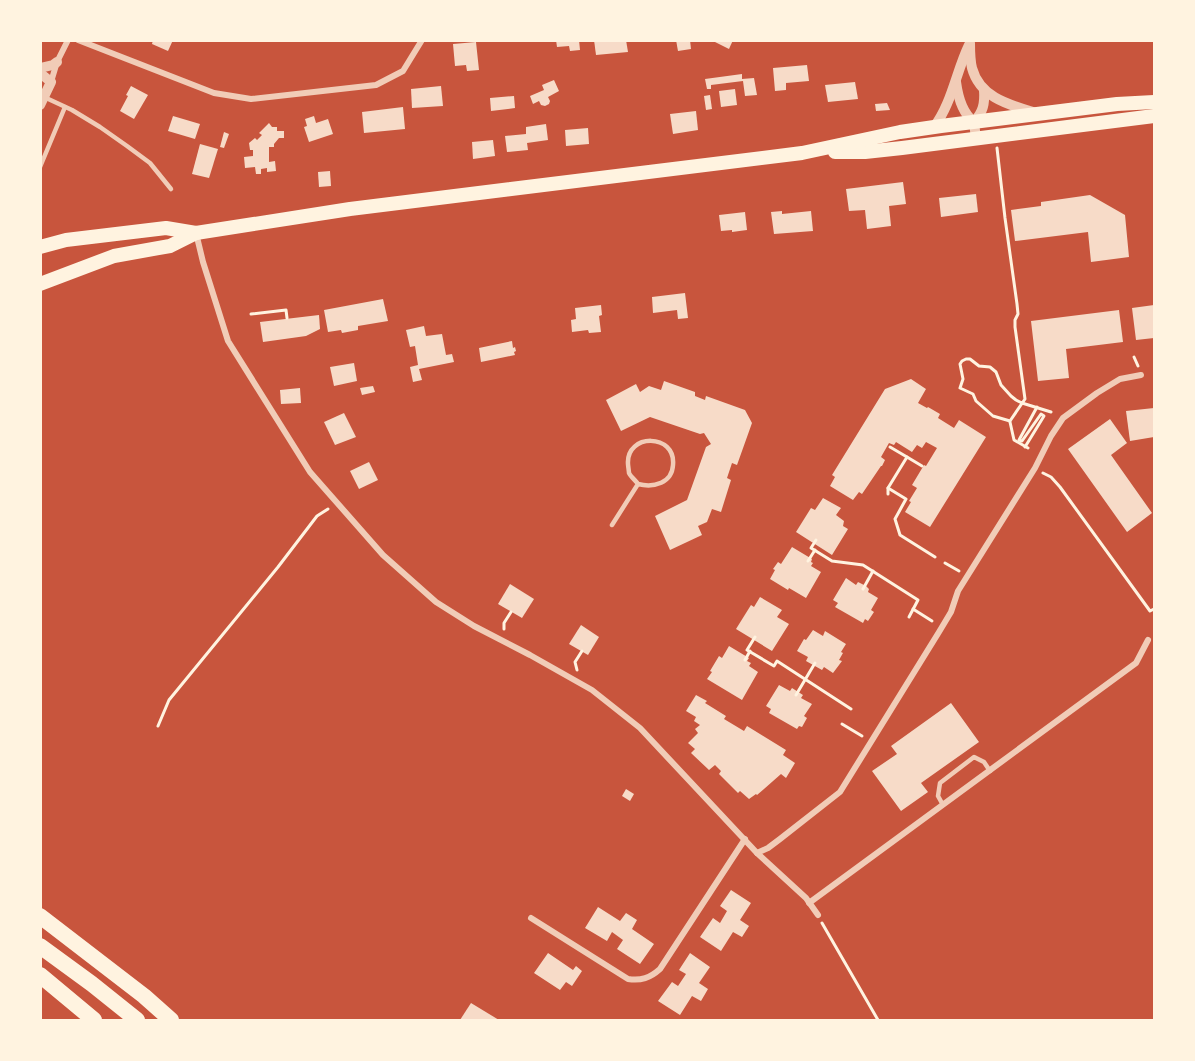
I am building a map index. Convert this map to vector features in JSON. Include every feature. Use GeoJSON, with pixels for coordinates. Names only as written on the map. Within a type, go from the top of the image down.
{"type":"FeatureCollection","features":[{"type":"Feature","properties":{"kind":"highway"},"geometry":{"type":"LineString","coordinates":[[40,916],[144,996],[171,1020]]}},
{"type":"Feature","properties":{"kind":"highway"},"geometry":{"type":"LineString","coordinates":[[40,946],[137,1020]]}},
{"type":"Feature","properties":{"kind":"highway"},"geometry":{"type":"LineString","coordinates":[[40,975],[94,1020]]}},
{"type":"Feature","properties":{"kind":"main road"},"geometry":{"type":"LineString","coordinates":[[40,284],[114,256],[170,246],[196,233],[350,209],[802,153],[934,127],[1117,104],[1155,102]]}},
{"type":"Feature","properties":{"kind":"main road"},"geometry":{"type":"LineString","coordinates":[[802,153],[865,152],[976,139],[998,140],[1155,116]]}},
{"type":"Feature","properties":{"kind":"main road"},"geometry":{"type":"LineString","coordinates":[[40,247],[66,240],[166,228],[196,233]]}},
{"type":"Feature","properties":{"kind":"street"},"geometry":{"type":"LineString","coordinates":[[42,99],[68,40]]}},
{"type":"Feature","properties":{"kind":"street"},"geometry":{"type":"LineString","coordinates":[[78,40],[214,93],[251,99],[376,86],[403,71],[422,40]]}},
{"type":"Feature","properties":{"kind":"street"},"geometry":{"type":"LineString","coordinates":[[934,127],[945,110],[970,42]]}},
{"type":"Feature","properties":{"kind":"street"},"geometry":{"type":"LineString","coordinates":[[970,42],[975,77],[984,90],[1002,100],[1040,114]]}},
{"type":"Feature","properties":{"kind":"street"},"geometry":{"type":"LineString","coordinates":[[40,68],[57,62]]}},
{"type":"Feature","properties":{"kind":"street"},"geometry":{"type":"LineString","coordinates":[[40,72],[51,82]]}},
{"type":"Feature","properties":{"kind":"street"},"geometry":{"type":"LineString","coordinates":[[955,79],[963,108],[974,122],[976,139]]}},
{"type":"Feature","properties":{"kind":"street"},"geometry":{"type":"LineString","coordinates":[[974,122],[981,114],[984,90]]}},
{"type":"Feature","properties":{"kind":"street"},"geometry":{"type":"LineString","coordinates":[[196,233],[228,341],[310,472],[383,555],[436,602],[474,626],[530,654],[592,690],[612,705],[646,734],[757,853],[806,897],[818,915]]}},
{"type":"Feature","properties":{"kind":"street"},"geometry":{"type":"LineString","coordinates":[[757,853],[768,848],[840,792],[951,612],[958,591],[1064,418],[1120,379],[1141,375]]}},
{"type":"Feature","properties":{"kind":"street"},"geometry":{"type":"LineString","coordinates":[[809,903],[1136,663],[1148,640]]}},
{"type":"Feature","properties":{"kind":"street"},"geometry":{"type":"LineString","coordinates":[[531,918],[628,978],[643,979],[660,969],[745,839]]}},
{"type":"Feature","properties":{"kind":"lane"},"geometry":{"type":"LineString","coordinates":[[42,99],[65,107],[100,127],[150,163],[171,189]]}},
{"type":"Feature","properties":{"kind":"lane"},"geometry":{"type":"LineString","coordinates":[[40,167],[65,107]]}},
{"type":"Feature","properties":{"kind":"lane"},"geometry":{"type":"LineString","coordinates":[[657,440],[670,449],[674,460],[672,472],[663,483],[647,486],[638,484],[629,473],[628,458],[635,447],[645,441],[657,440]]}},
{"type":"Feature","properties":{"kind":"lane"},"geometry":{"type":"LineString","coordinates":[[612,525],[638,484]]}},
{"type":"Feature","properties":{"kind":"lane"},"geometry":{"type":"LineString","coordinates":[[943,805],[938,796],[940,783],[957,770],[975,758],[984,762],[990,771]]}},
{"type":"Feature","properties":{"kind":"path"},"geometry":{"type":"LineString","coordinates":[[998,140],[1005,218],[1017,303],[1018,314],[1015,327],[1025,399],[1010,421],[1014,440],[1026,448],[1044,416],[1041,414],[1023,441],[1019,440],[1037,407]]}},
{"type":"Feature","properties":{"kind":"path"},"geometry":{"type":"LineString","coordinates":[[251,314],[286,310],[287,318]]}},
{"type":"Feature","properties":{"kind":"path"},"geometry":{"type":"LineString","coordinates":[[1010,421],[993,416],[976,400],[973,394],[960,388],[963,379],[960,367],[962,361],[970,359],[979,366],[990,368],[996,372],[1001,384],[1011,396],[1022,403],[1051,411]]}},
{"type":"Feature","properties":{"kind":"path"},"geometry":{"type":"LineString","coordinates":[[890,447],[922,466]]}},
{"type":"Feature","properties":{"kind":"path"},"geometry":{"type":"LineString","coordinates":[[888,494],[888,488],[907,457]]}},
{"type":"Feature","properties":{"kind":"path"},"geometry":{"type":"LineString","coordinates":[[1042,472],[1051,477],[1060,487],[1150,611],[1155,609]]}},
{"type":"Feature","properties":{"kind":"path"},"geometry":{"type":"LineString","coordinates":[[888,488],[906,499],[895,519],[900,535],[935,557]]}},
{"type":"Feature","properties":{"kind":"path"},"geometry":{"type":"LineString","coordinates":[[158,726],[169,700],[317,516],[336,502]]}},
{"type":"Feature","properties":{"kind":"path"},"geometry":{"type":"LineString","coordinates":[[816,540],[811,548],[832,561],[863,565],[918,600],[909,616]]}},
{"type":"Feature","properties":{"kind":"path"},"geometry":{"type":"LineString","coordinates":[[808,561],[814,550]]}},
{"type":"Feature","properties":{"kind":"path"},"geometry":{"type":"LineString","coordinates":[[945,563],[954,569]]}},
{"type":"Feature","properties":{"kind":"path"},"geometry":{"type":"LineString","coordinates":[[862,589],[873,571]]}},
{"type":"Feature","properties":{"kind":"path"},"geometry":{"type":"LineString","coordinates":[[913,609],[932,621]]}},
{"type":"Feature","properties":{"kind":"path"},"geometry":{"type":"LineString","coordinates":[[504,632],[504,623],[511,612]]}},
{"type":"Feature","properties":{"kind":"path"},"geometry":{"type":"LineString","coordinates":[[755,637],[747,650],[774,666],[777,661],[851,709]]}},
{"type":"Feature","properties":{"kind":"path"},"geometry":{"type":"LineString","coordinates":[[577,670],[575,662],[582,651]]}},
{"type":"Feature","properties":{"kind":"path"},"geometry":{"type":"LineString","coordinates":[[745,660],[750,651]]}},
{"type":"Feature","properties":{"kind":"path"},"geometry":{"type":"LineString","coordinates":[[796,695],[815,663]]}},
{"type":"Feature","properties":{"kind":"path"},"geometry":{"type":"LineString","coordinates":[[842,724],[862,735]]}},
{"type":"Feature","properties":{"kind":"path"},"geometry":{"type":"LineString","coordinates":[[818,915],[878,1020]]}},
{"type":"Feature","properties":{"kind":"building"},"geometry":{"type":"Polygon","coordinates":[[[153,40],[173,40],[168,51],[152,44],[153,40]]]}},
{"type":"Feature","properties":{"kind":"building"},"geometry":{"type":"Polygon","coordinates":[[[556,40],[579,40],[580,50],[570,51],[569,46],[557,47],[556,40]]]}},
{"type":"Feature","properties":{"kind":"building"},"geometry":{"type":"Polygon","coordinates":[[[594,40],[626,40],[628,52],[596,55],[594,40]]]}},
{"type":"Feature","properties":{"kind":"building"},"geometry":{"type":"Polygon","coordinates":[[[676,40],[690,40],[691,49],[678,51],[676,40]]]}},
{"type":"Feature","properties":{"kind":"building"},"geometry":{"type":"Polygon","coordinates":[[[711,40],[733,40],[729,49],[711,40]]]}},
{"type":"Feature","properties":{"kind":"building"},"geometry":{"type":"Polygon","coordinates":[[[476,42],[479,70],[467,71],[466,65],[455,66],[453,44],[476,42]]]}},
{"type":"Feature","properties":{"kind":"building"},"geometry":{"type":"Polygon","coordinates":[[[807,65],[809,81],[786,83],[786,90],[775,91],[773,68],[807,65]]]}},
{"type":"Feature","properties":{"kind":"building"},"geometry":{"type":"Polygon","coordinates":[[[742,74],[742,79],[754,78],[757,95],[745,96],[743,81],[711,85],[711,89],[707,89],[705,79],[742,74]]]}},
{"type":"Feature","properties":{"kind":"building"},"geometry":{"type":"Polygon","coordinates":[[[554,80],[559,91],[548,97],[549,104],[541,105],[539,101],[533,104],[530,96],[544,90],[542,85],[554,80]]]}},
{"type":"Feature","properties":{"kind":"building"},"geometry":{"type":"Polygon","coordinates":[[[855,82],[858,99],[828,102],[825,85],[855,82]]]}},
{"type":"Feature","properties":{"kind":"building"},"geometry":{"type":"Polygon","coordinates":[[[131,86],[148,95],[134,119],[120,111],[131,86]]]}},
{"type":"Feature","properties":{"kind":"building"},"geometry":{"type":"Polygon","coordinates":[[[441,86],[443,106],[412,108],[411,89],[441,86]]]}},
{"type":"Feature","properties":{"kind":"building"},"geometry":{"type":"Polygon","coordinates":[[[735,89],[737,105],[721,107],[719,91],[735,89]]]}},
{"type":"Feature","properties":{"kind":"building"},"geometry":{"type":"Polygon","coordinates":[[[710,95],[712,109],[706,110],[704,96],[710,95]]]}},
{"type":"Feature","properties":{"kind":"building"},"geometry":{"type":"Polygon","coordinates":[[[514,96],[515,108],[491,111],[490,98],[514,96]]]}},
{"type":"Feature","properties":{"kind":"building"},"geometry":{"type":"Polygon","coordinates":[[[887,103],[890,110],[876,111],[875,104],[887,103]]]}},
{"type":"Feature","properties":{"kind":"building"},"geometry":{"type":"Polygon","coordinates":[[[403,107],[405,129],[364,133],[362,112],[403,107]]]}},
{"type":"Feature","properties":{"kind":"building"},"geometry":{"type":"Polygon","coordinates":[[[696,111],[698,130],[673,134],[670,114],[696,111]]]}},
{"type":"Feature","properties":{"kind":"building"},"geometry":{"type":"Polygon","coordinates":[[[173,116],[200,124],[195,139],[168,131],[173,116]]]}},
{"type":"Feature","properties":{"kind":"building"},"geometry":{"type":"Polygon","coordinates":[[[314,116],[316,123],[328,119],[333,134],[309,142],[304,127],[307,126],[305,119],[314,116]]]}},
{"type":"Feature","properties":{"kind":"building"},"geometry":{"type":"Polygon","coordinates":[[[269,123],[272,127],[277,127],[277,131],[284,131],[284,138],[279,138],[274,147],[269,147],[269,162],[275,161],[276,171],[267,172],[267,168],[261,169],[261,174],[256,174],[255,167],[245,168],[244,157],[253,156],[249,143],[262,135],[259,133],[269,123]]]}},
{"type":"Feature","properties":{"kind":"building"},"geometry":{"type":"Polygon","coordinates":[[[546,124],[548,140],[527,143],[528,150],[507,152],[505,136],[526,134],[526,127],[546,124]]]}},
{"type":"Feature","properties":{"kind":"building"},"geometry":{"type":"Polygon","coordinates":[[[588,128],[589,144],[566,146],[565,130],[588,128]]]}},
{"type":"Feature","properties":{"kind":"building"},"geometry":{"type":"Polygon","coordinates":[[[224,132],[229,134],[224,148],[220,147],[224,132]]]}},
{"type":"Feature","properties":{"kind":"building"},"geometry":{"type":"Polygon","coordinates":[[[493,140],[495,156],[473,159],[472,142],[493,140]]]}},
{"type":"Feature","properties":{"kind":"building"},"geometry":{"type":"Polygon","coordinates":[[[200,144],[218,149],[209,178],[192,174],[200,144]]]}},
{"type":"Feature","properties":{"kind":"building"},"geometry":{"type":"Polygon","coordinates":[[[330,171],[331,186],[319,187],[318,172],[330,171]]]}},
{"type":"Feature","properties":{"kind":"building"},"geometry":{"type":"Polygon","coordinates":[[[903,182],[906,204],[889,206],[891,226],[867,229],[865,210],[849,211],[846,189],[903,182]]]}},
{"type":"Feature","properties":{"kind":"building"},"geometry":{"type":"Polygon","coordinates":[[[976,194],[978,212],[941,217],[939,198],[976,194]]]}},
{"type":"Feature","properties":{"kind":"building"},"geometry":{"type":"Polygon","coordinates":[[[1090,195],[1125,215],[1129,257],[1091,262],[1088,232],[1015,241],[1011,210],[1041,206],[1041,202],[1090,195]]]}},
{"type":"Feature","properties":{"kind":"building"},"geometry":{"type":"Polygon","coordinates":[[[782,211],[782,214],[811,211],[813,231],[774,234],[771,212],[782,211]]]}},
{"type":"Feature","properties":{"kind":"building"},"geometry":{"type":"Polygon","coordinates":[[[745,212],[747,230],[721,231],[719,215],[745,212]]]}},
{"type":"Feature","properties":{"kind":"building"},"geometry":{"type":"Polygon","coordinates":[[[685,293],[688,318],[678,319],[677,310],[653,313],[652,297],[685,293]]]}},
{"type":"Feature","properties":{"kind":"building"},"geometry":{"type":"Polygon","coordinates":[[[383,299],[388,321],[358,326],[358,330],[342,333],[341,330],[328,332],[324,310],[383,299]]]}},
{"type":"Feature","properties":{"kind":"building"},"geometry":{"type":"Polygon","coordinates":[[[601,305],[602,315],[599,316],[601,332],[589,333],[588,330],[572,332],[571,320],[576,319],[575,308],[601,305]]]}},
{"type":"Feature","properties":{"kind":"building"},"geometry":{"type":"Polygon","coordinates":[[[1154,305],[1154,338],[1136,340],[1132,308],[1154,305]]]}},
{"type":"Feature","properties":{"kind":"building"},"geometry":{"type":"Polygon","coordinates":[[[1119,310],[1123,342],[1066,349],[1069,378],[1038,381],[1031,321],[1119,310]]]}},
{"type":"Feature","properties":{"kind":"building"},"geometry":{"type":"Polygon","coordinates":[[[319,315],[320,329],[306,336],[263,342],[260,322],[319,315]]]}},
{"type":"Feature","properties":{"kind":"building"},"geometry":{"type":"Polygon","coordinates":[[[424,326],[426,336],[442,334],[446,355],[452,354],[454,362],[419,369],[422,380],[413,382],[410,367],[418,365],[415,346],[410,347],[406,330],[424,326]]]}},
{"type":"Feature","properties":{"kind":"building"},"geometry":{"type":"Polygon","coordinates":[[[512,341],[516,351],[515,355],[481,362],[479,348],[512,341]]]}},
{"type":"Feature","properties":{"kind":"building"},"geometry":{"type":"Polygon","coordinates":[[[354,363],[357,381],[334,386],[330,367],[354,363]]]}},
{"type":"Feature","properties":{"kind":"building"},"geometry":{"type":"Polygon","coordinates":[[[911,379],[926,389],[918,403],[940,414],[938,418],[954,428],[959,420],[986,437],[930,527],[905,512],[917,488],[912,485],[937,448],[926,442],[922,448],[917,445],[912,452],[896,442],[894,445],[889,443],[881,457],[885,460],[882,466],[862,494],[859,492],[853,500],[830,486],[835,477],[832,475],[885,389],[911,379]]]}},
{"type":"Feature","properties":{"kind":"building"},"geometry":{"type":"Polygon","coordinates":[[[664,381],[695,392],[695,396],[705,400],[706,396],[745,410],[752,423],[737,465],[732,463],[727,478],[731,480],[721,512],[712,509],[707,522],[698,526],[702,535],[670,550],[655,516],[687,500],[706,447],[711,444],[704,433],[700,434],[650,417],[621,431],[606,400],[636,384],[640,392],[649,386],[661,390],[664,381]]]}},
{"type":"Feature","properties":{"kind":"building"},"geometry":{"type":"Polygon","coordinates":[[[373,386],[375,392],[362,395],[360,388],[373,386]]]}},
{"type":"Feature","properties":{"kind":"building"},"geometry":{"type":"Polygon","coordinates":[[[300,388],[301,403],[281,404],[280,390],[300,388]]]}},
{"type":"Feature","properties":{"kind":"building"},"geometry":{"type":"Polygon","coordinates":[[[1154,408],[1154,437],[1130,441],[1126,411],[1154,408]]]}},
{"type":"Feature","properties":{"kind":"building"},"geometry":{"type":"Polygon","coordinates":[[[344,413],[356,437],[335,445],[324,422],[344,413]]]}},
{"type":"Feature","properties":{"kind":"building"},"geometry":{"type":"Polygon","coordinates":[[[1110,419],[1127,443],[1111,455],[1152,513],[1127,532],[1068,449],[1110,419]]]}},
{"type":"Feature","properties":{"kind":"building"},"geometry":{"type":"Polygon","coordinates":[[[369,462],[378,480],[359,489],[350,471],[369,462]]]}},
{"type":"Feature","properties":{"kind":"building"},"geometry":{"type":"Polygon","coordinates":[[[823,498],[841,508],[836,515],[844,521],[843,526],[848,529],[832,555],[796,532],[811,508],[815,510],[823,498]]]}},
{"type":"Feature","properties":{"kind":"building"},"geometry":{"type":"Polygon","coordinates":[[[792,547],[812,559],[811,566],[821,572],[806,598],[770,579],[775,570],[773,569],[778,562],[781,564],[792,547]]]}},
{"type":"Feature","properties":{"kind":"building"},"geometry":{"type":"Polygon","coordinates":[[[846,578],[856,585],[858,582],[866,586],[869,589],[868,592],[878,598],[871,610],[874,612],[868,621],[865,619],[863,623],[835,607],[838,603],[833,600],[846,578]]]}},
{"type":"Feature","properties":{"kind":"building"},"geometry":{"type":"Polygon","coordinates":[[[510,584],[534,599],[522,618],[498,604],[510,584]]]}},
{"type":"Feature","properties":{"kind":"building"},"geometry":{"type":"Polygon","coordinates":[[[760,597],[782,610],[777,617],[789,624],[772,651],[736,629],[751,605],[754,607],[760,597]]]}},
{"type":"Feature","properties":{"kind":"building"},"geometry":{"type":"Polygon","coordinates":[[[581,625],[599,637],[588,655],[569,644],[581,625]]]}},
{"type":"Feature","properties":{"kind":"building"},"geometry":{"type":"Polygon","coordinates":[[[813,630],[823,636],[825,631],[846,644],[839,660],[842,661],[833,673],[824,667],[822,670],[806,661],[808,657],[797,651],[813,630]]]}},
{"type":"Feature","properties":{"kind":"building"},"geometry":{"type":"Polygon","coordinates":[[[729,646],[749,658],[747,661],[751,663],[749,666],[758,672],[742,700],[707,679],[719,656],[722,658],[729,646]]]}},
{"type":"Feature","properties":{"kind":"building"},"geometry":{"type":"Polygon","coordinates":[[[779,685],[790,691],[792,688],[803,695],[801,698],[812,704],[804,716],[807,718],[802,727],[799,726],[797,729],[769,713],[771,709],[766,706],[779,685]]]}},
{"type":"Feature","properties":{"kind":"building"},"geometry":{"type":"Polygon","coordinates":[[[696,695],[726,716],[724,719],[744,731],[747,726],[786,750],[783,755],[795,763],[786,778],[781,774],[749,799],[740,791],[738,793],[719,774],[721,771],[715,765],[709,770],[691,753],[695,749],[688,743],[698,733],[695,729],[700,725],[694,721],[696,717],[686,711],[696,695]]]}},
{"type":"Feature","properties":{"kind":"building"},"geometry":{"type":"Polygon","coordinates":[[[951,703],[979,742],[921,783],[928,792],[901,811],[872,771],[897,754],[891,746],[951,703]]]}},
{"type":"Feature","properties":{"kind":"building"},"geometry":{"type":"Polygon","coordinates":[[[626,789],[634,794],[630,801],[622,796],[626,789]]]}},
{"type":"Feature","properties":{"kind":"building"},"geometry":{"type":"Polygon","coordinates":[[[731,890],[751,903],[740,920],[749,926],[742,937],[733,932],[721,951],[700,937],[713,918],[720,923],[727,911],[720,906],[731,890]]]}},
{"type":"Feature","properties":{"kind":"building"},"geometry":{"type":"Polygon","coordinates":[[[598,907],[620,921],[626,913],[637,920],[632,929],[654,944],[640,964],[617,949],[623,940],[612,932],[607,941],[585,928],[598,907]]]}},
{"type":"Feature","properties":{"kind":"building"},"geometry":{"type":"Polygon","coordinates":[[[548,953],[573,970],[576,966],[582,971],[572,986],[566,982],[560,990],[534,973],[548,953]]]}},
{"type":"Feature","properties":{"kind":"building"},"geometry":{"type":"Polygon","coordinates":[[[690,953],[710,967],[699,983],[708,989],[701,1001],[692,996],[680,1015],[658,1001],[672,982],[678,986],[686,974],[679,970],[690,953]]]}},
{"type":"Feature","properties":{"kind":"building"},"geometry":{"type":"Polygon","coordinates":[[[471,1003],[499,1020],[460,1020],[471,1003]]]}}]}
